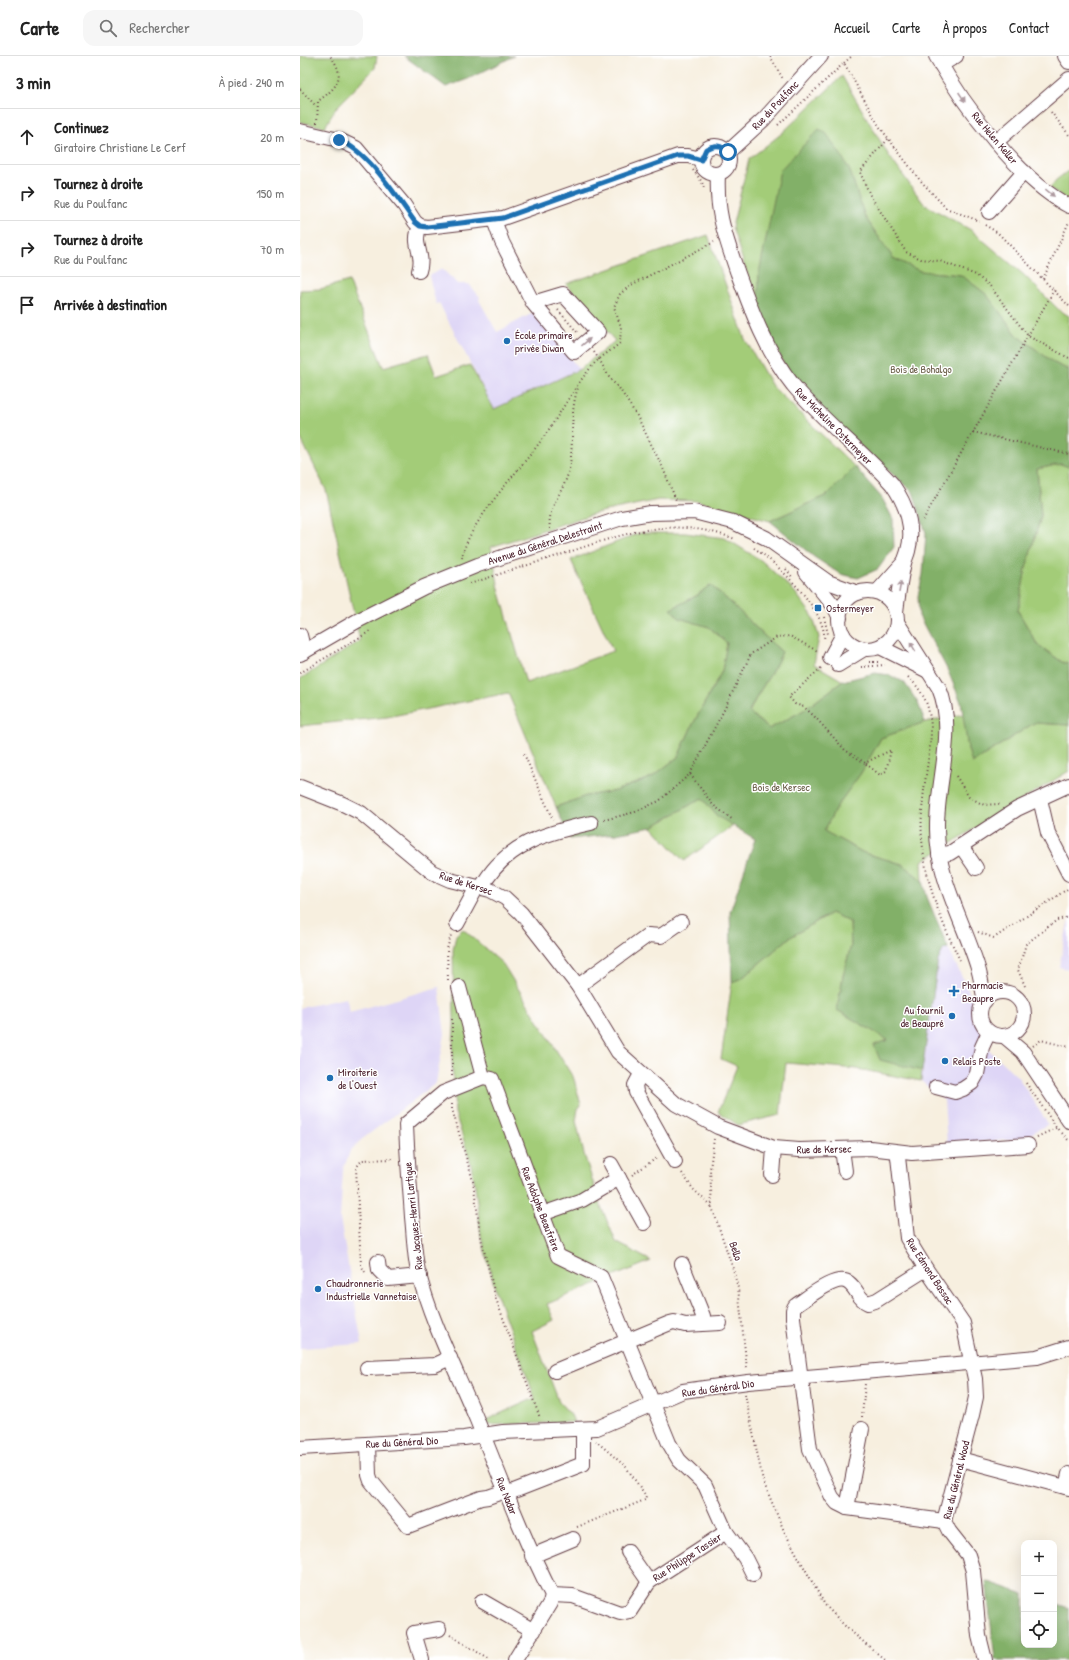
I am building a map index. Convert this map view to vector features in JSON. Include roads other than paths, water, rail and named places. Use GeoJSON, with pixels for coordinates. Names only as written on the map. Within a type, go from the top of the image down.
{"type":"FeatureCollection","features":[{"type":"Feature","properties":{"kind":"street","name":"Rue du Poulfanc"},"geometry":{"type":"LineString","coordinates":[[728,152],[764,119],[822,56]]}},
{"type":"Feature","properties":{"kind":"street"},"geometry":{"type":"LineString","coordinates":[[939,60],[956,56]]}},
{"type":"Feature","properties":{"kind":"street"},"geometry":{"type":"LineString","coordinates":[[1065,56],[1069,62]]}},
{"type":"Feature","properties":{"kind":"street","name":"Rue Helen Keller"},"geometry":{"type":"LineString","coordinates":[[939,60],[967,104],[996,142],[1024,172],[1069,206]]}},
{"type":"Feature","properties":{"kind":"street"},"geometry":{"type":"LineString","coordinates":[[996,142],[1069,79]]}},
{"type":"Feature","properties":{"kind":"street"},"geometry":{"type":"LineString","coordinates":[[300,131],[348,143],[361,153],[420,226]]}},
{"type":"Feature","properties":{"kind":"street"},"geometry":{"type":"LineString","coordinates":[[420,226],[440,226],[494,220],[678,156],[688,156],[701,160],[706,171],[718,174],[726,170],[729,166],[730,156],[722,147],[714,145],[706,149],[701,160]]}},
{"type":"Feature","properties":{"kind":"street"},"geometry":{"type":"LineString","coordinates":[[989,212],[1024,172]]}},
{"type":"Feature","properties":{"kind":"street","name":"Rue Micheline Ostermeyer"},"geometry":{"type":"LineString","coordinates":[[718,174],[717,197],[719,213],[752,314],[771,352],[793,385],[812,407],[882,473],[902,498],[910,524],[908,552],[904,562],[897,617]]}},
{"type":"Feature","properties":{"kind":"street"},"geometry":{"type":"LineString","coordinates":[[494,220],[502,242],[533,303],[574,352],[598,332],[564,294],[533,303]]}},
{"type":"Feature","properties":{"kind":"street"},"geometry":{"type":"LineString","coordinates":[[419,271],[422,262],[416,239],[420,226]]}},
{"type":"Feature","properties":{"kind":"street","name":"Avenue du Général Delestraint"},"geometry":{"type":"LineString","coordinates":[[303,657],[357,621],[424,587],[463,580],[622,518],[651,513],[694,512],[733,522],[766,538],[798,562]]}},
{"type":"Feature","properties":{"kind":"street"},"geometry":{"type":"LineString","coordinates":[[798,562],[812,568],[828,582],[858,593]]}},
{"type":"Feature","properties":{"kind":"street"},"geometry":{"type":"LineString","coordinates":[[798,562],[834,606],[840,618],[844,634],[864,656]]}},
{"type":"Feature","properties":{"kind":"street","name":"Rue Micheline Ostermeyer"},"geometry":{"type":"LineString","coordinates":[[877,592],[904,562]]}},
{"type":"Feature","properties":{"kind":"street"},"geometry":{"type":"LineString","coordinates":[[840,618],[845,603],[858,593],[868,591],[877,592],[885,597],[892,603],[897,617],[939,688],[946,712],[946,732],[937,812],[939,855],[956,927],[978,966],[1000,992],[1012,996],[1022,1006],[1024,1013],[1020,1026],[1011,1034],[1004,1036]]}},
{"type":"Feature","properties":{"kind":"street"},"geometry":{"type":"LineString","coordinates":[[844,634],[827,654],[864,656],[880,647],[892,637],[897,617]]}},
{"type":"Feature","properties":{"kind":"street"},"geometry":{"type":"LineString","coordinates":[[300,636],[303,657]]}},
{"type":"Feature","properties":{"kind":"street"},"geometry":{"type":"LineString","coordinates":[[880,647],[929,672]]}},
{"type":"Feature","properties":{"kind":"street"},"geometry":{"type":"LineString","coordinates":[[939,855],[950,853],[1016,809],[1069,785]]}},
{"type":"Feature","properties":{"kind":"street","name":"Rue de Kersec"},"geometry":{"type":"LineString","coordinates":[[300,787],[344,804],[361,814],[432,872],[450,880],[479,887],[498,894],[512,904],[578,986],[613,1046],[641,1074],[676,1104],[718,1127],[774,1148],[799,1150],[874,1148],[899,1152],[1028,1145]]}},
{"type":"Feature","properties":{"kind":"street"},"geometry":{"type":"LineString","coordinates":[[1040,799],[1048,833],[1069,874]]}},
{"type":"Feature","properties":{"kind":"street"},"geometry":{"type":"LineString","coordinates":[[457,924],[479,887],[499,862],[535,838],[558,830],[591,823]]}},
{"type":"Feature","properties":{"kind":"street"},"geometry":{"type":"LineString","coordinates":[[961,846],[976,868]]}},
{"type":"Feature","properties":{"kind":"street"},"geometry":{"type":"LineString","coordinates":[[578,986],[648,935],[661,936],[681,922]]}},
{"type":"Feature","properties":{"kind":"street"},"geometry":{"type":"LineString","coordinates":[[978,966],[985,1001]]}},
{"type":"Feature","properties":{"kind":"street","name":"Rue Adolphe Beaufrère"},"geometry":{"type":"LineString","coordinates":[[454,985],[488,1078],[558,1256],[601,1277],[652,1404],[679,1460],[705,1485],[726,1532],[745,1558],[753,1574]]}},
{"type":"Feature","properties":{"kind":"street"},"geometry":{"type":"LineString","coordinates":[[1000,992],[989,997],[985,1001],[980,1014],[982,1024],[989,1032],[1004,1036],[1028,1049]]}},
{"type":"Feature","properties":{"kind":"street"},"geometry":{"type":"LineString","coordinates":[[1020,1026],[1028,1049],[1069,1121]]}},
{"type":"Feature","properties":{"kind":"street"},"geometry":{"type":"LineString","coordinates":[[936,1087],[955,1092],[972,1083],[977,1074],[982,1047],[989,1032]]}},
{"type":"Feature","properties":{"kind":"street"},"geometry":{"type":"LineString","coordinates":[[641,1074],[635,1084],[636,1092],[672,1156]]}},
{"type":"Feature","properties":{"kind":"street","name":"Rue Jacques-Henri Lartigue"},"geometry":{"type":"LineString","coordinates":[[483,1435],[450,1358],[420,1276],[415,1254],[407,1158],[406,1124],[443,1093],[488,1078]]}},
{"type":"Feature","properties":{"kind":"street"},"geometry":{"type":"LineString","coordinates":[[772,1175],[774,1148]]}},
{"type":"Feature","properties":{"kind":"street"},"geometry":{"type":"LineString","coordinates":[[842,1149],[845,1171]]}},
{"type":"Feature","properties":{"kind":"street","name":"Rue Edmond Bassac"},"geometry":{"type":"LineString","coordinates":[[899,1152],[906,1232],[912,1248],[963,1323],[972,1363]]}},
{"type":"Feature","properties":{"kind":"street"},"geometry":{"type":"LineString","coordinates":[[611,1164],[644,1223]]}},
{"type":"Feature","properties":{"kind":"street"},"geometry":{"type":"LineString","coordinates":[[542,1214],[582,1200],[620,1180]]}},
{"type":"Feature","properties":{"kind":"street"},"geometry":{"type":"LineString","coordinates":[[378,1262],[379,1270],[388,1279],[420,1276]]}},
{"type":"Feature","properties":{"kind":"street"},"geometry":{"type":"LineString","coordinates":[[682,1264],[702,1316],[702,1323]]}},
{"type":"Feature","properties":{"kind":"street"},"geometry":{"type":"LineString","coordinates":[[926,1269],[873,1302],[865,1301],[850,1284],[840,1280],[835,1281],[795,1306],[793,1310],[793,1318],[812,1457],[832,1497],[837,1503],[847,1508],[944,1521]]}},
{"type":"Feature","properties":{"kind":"street"},"geometry":{"type":"LineString","coordinates":[[555,1371],[670,1323],[674,1322],[685,1325],[720,1323]]}},
{"type":"Feature","properties":{"kind":"street","name":"Rue du Général Dio"},"geometry":{"type":"LineString","coordinates":[[300,1448],[587,1429],[610,1424],[683,1391],[746,1383],[1037,1357],[1069,1347]]}},
{"type":"Feature","properties":{"kind":"street"},"geometry":{"type":"LineString","coordinates":[[367,1368],[435,1365],[450,1358]]}},
{"type":"Feature","properties":{"kind":"street","name":"Rue du Général Wood"},"geometry":{"type":"LineString","coordinates":[[972,1363],[976,1379],[976,1396],[944,1521],[949,1531],[968,1555],[973,1571],[979,1636],[984,1660]]}},
{"type":"Feature","properties":{"kind":"street"},"geometry":{"type":"LineString","coordinates":[[368,1444],[369,1475],[371,1480],[408,1526],[481,1498],[506,1493],[583,1464],[587,1429]]}},
{"type":"Feature","properties":{"kind":"street"},"geometry":{"type":"LineString","coordinates":[[847,1508],[862,1429]]}},
{"type":"Feature","properties":{"kind":"street","name":"Rue Nadar"},"geometry":{"type":"LineString","coordinates":[[483,1435],[532,1556],[552,1595]]}},
{"type":"Feature","properties":{"kind":"street"},"geometry":{"type":"LineString","coordinates":[[960,1459],[1068,1483]]}},
{"type":"Feature","properties":{"kind":"street","name":"Rue Philippe Tassier"},"geometry":{"type":"LineString","coordinates":[[552,1595],[573,1596],[620,1613],[625,1613],[630,1611],[649,1582],[726,1532]]}},
{"type":"Feature","properties":{"kind":"street"},"geometry":{"type":"LineString","coordinates":[[532,1556],[572,1534]]}},
{"type":"Feature","properties":{"kind":"street","name":"Rue Philippe Tassier"},"geometry":{"type":"LineString","coordinates":[[628,1552],[649,1582]]}},
{"type":"Feature","properties":{"kind":"street"},"geometry":{"type":"LineString","coordinates":[[515,1660],[550,1603],[552,1595]]}},
{"type":"Feature","properties":{"kind":"street"},"geometry":{"type":"LineString","coordinates":[[482,1601],[534,1631]]}},
{"type":"Feature","properties":{"kind":"street"},"geometry":{"type":"LineString","coordinates":[[422,1660],[414,1633],[439,1629]]}},
{"type":"Feature","properties":{"kind":"place","name":"École primaire privée Diwan"},"geometry":{"type":"Point","coordinates":[507,341]}},
{"type":"Feature","properties":{"kind":"place","name":"Ostermeyer"},"geometry":{"type":"Point","coordinates":[818,608]}},
{"type":"Feature","properties":{"kind":"place","name":"Pharmacie Beaupre"},"geometry":{"type":"Point","coordinates":[954,991]}},
{"type":"Feature","properties":{"kind":"place","name":"Au fournil de Beaupré"},"geometry":{"type":"Point","coordinates":[952,1016]}},
{"type":"Feature","properties":{"kind":"place","name":"Relais Poste"},"geometry":{"type":"Point","coordinates":[945,1061]}},
{"type":"Feature","properties":{"kind":"place","name":"Miroiterie de l'Ouest"},"geometry":{"type":"Point","coordinates":[330,1078]}},
{"type":"Feature","properties":{"kind":"place","name":"Chaudronnerie Industrielle Vannetaise"},"geometry":{"type":"Point","coordinates":[318,1289]}},
{"type":"Feature","properties":{"kind":"park label","name":"Bois de Bohalgo"},"geometry":{"type":"Point","coordinates":[921,369]}},
{"type":"Feature","properties":{"kind":"park label","name":"Bois de Kersec"},"geometry":{"type":"Point","coordinates":[781,787]}}]}
